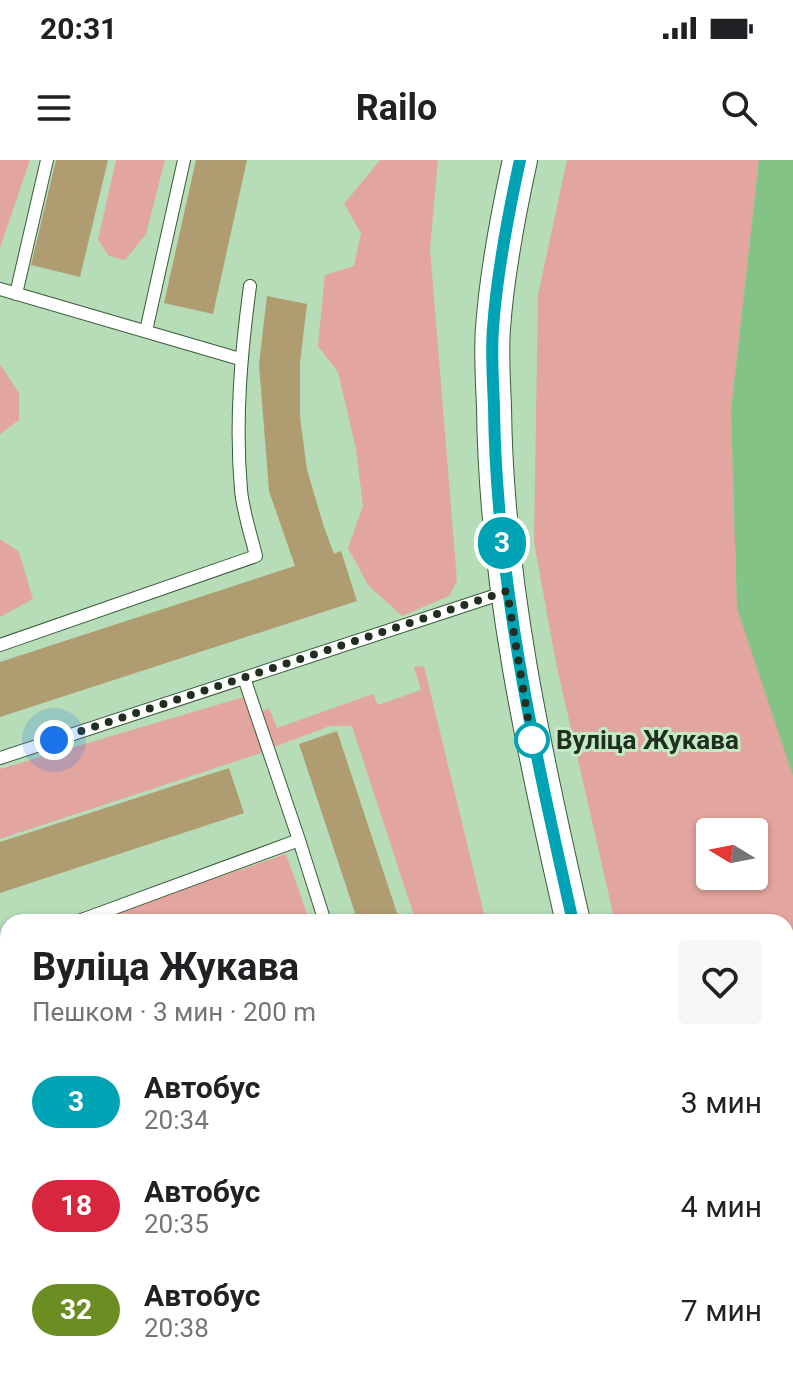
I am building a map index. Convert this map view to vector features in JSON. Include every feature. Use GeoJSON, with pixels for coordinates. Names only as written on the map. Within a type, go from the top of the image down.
{"type":"FeatureCollection","features":[{"type":"Feature","properties":{"kind":"street"},"geometry":{"type":"LineString","coordinates":[[520,160],[505,230],[493,329],[495,470],[507,591],[532,743],[571,914]]}},
{"type":"Feature","properties":{"kind":"lane"},"geometry":{"type":"LineString","coordinates":[[16,294],[47,160]]}},
{"type":"Feature","properties":{"kind":"lane"},"geometry":{"type":"LineString","coordinates":[[146,331],[184,160]]}},
{"type":"Feature","properties":{"kind":"lane"},"geometry":{"type":"LineString","coordinates":[[0,645],[256,556],[241,492],[240,359],[250,286]]}},
{"type":"Feature","properties":{"kind":"lane"},"geometry":{"type":"LineString","coordinates":[[0,289],[240,359]]}},
{"type":"Feature","properties":{"kind":"lane"},"geometry":{"type":"LineString","coordinates":[[0,758],[507,591]]}},
{"type":"Feature","properties":{"kind":"lane"},"geometry":{"type":"LineString","coordinates":[[244,678],[322,914]]}},
{"type":"Feature","properties":{"kind":"lane"},"geometry":{"type":"LineString","coordinates":[[98,914],[299,840]]}},
{"type":"Feature","properties":{"kind":"shaded area"},"geometry":{"type":"Polygon","coordinates":[[[0,160],[30,160],[0,248],[0,160]]]}},
{"type":"Feature","properties":{"kind":"shaded area"},"geometry":{"type":"Polygon","coordinates":[[[116,160],[165,160],[146,234],[125,260],[109,256],[98,240],[116,160]]]}},
{"type":"Feature","properties":{"kind":"shaded area"},"geometry":{"type":"Polygon","coordinates":[[[380,160],[438,160],[430,249],[457,581],[449,596],[402,616],[368,585],[348,548],[363,506],[356,449],[338,372],[318,346],[325,275],[354,266],[361,233],[344,204],[380,160]]]}},
{"type":"Feature","properties":{"kind":"shaded area"},"geometry":{"type":"Polygon","coordinates":[[[567,160],[759,160],[731,411],[737,608],[793,776],[793,914],[613,914],[556,663],[534,542],[538,295],[567,160]]]}},
{"type":"Feature","properties":{"kind":"shaded area"},"geometry":{"type":"Polygon","coordinates":[[[759,160],[793,160],[793,776],[737,608],[731,411],[759,160]]]}},
{"type":"Feature","properties":{"kind":"shaded area"},"geometry":{"type":"Polygon","coordinates":[[[0,364],[19,393],[19,420],[0,434],[0,364]]]}},
{"type":"Feature","properties":{"kind":"shaded area"},"geometry":{"type":"Polygon","coordinates":[[[0,539],[19,552],[33,599],[0,617],[0,539]]]}},
{"type":"Feature","properties":{"kind":"shaded area"},"geometry":{"type":"Polygon","coordinates":[[[424,666],[484,914],[413,914],[352,726],[330,726],[271,748],[260,713],[269,708],[277,728],[373,694],[378,705],[421,690],[414,667],[424,666]]]}},
{"type":"Feature","properties":{"kind":"shaded area"},"geometry":{"type":"Polygon","coordinates":[[[247,696],[267,751],[0,839],[0,769],[247,696]]]}},
{"type":"Feature","properties":{"kind":"shaded area"},"geometry":{"type":"Polygon","coordinates":[[[286,854],[307,914],[110,914],[286,854]]]}},
{"type":"Feature","properties":{"kind":"building"},"geometry":{"type":"Polygon","coordinates":[[[56,160],[108,160],[80,277],[31,265],[56,160]]]}},
{"type":"Feature","properties":{"kind":"building"},"geometry":{"type":"Polygon","coordinates":[[[196,160],[247,160],[213,314],[164,303],[196,160]]]}},
{"type":"Feature","properties":{"kind":"building"},"geometry":{"type":"Polygon","coordinates":[[[267,296],[307,304],[300,363],[300,417],[307,470],[334,554],[341,551],[357,601],[0,717],[0,662],[295,566],[269,491],[259,364],[267,296]]]}},
{"type":"Feature","properties":{"kind":"building"},"geometry":{"type":"Polygon","coordinates":[[[337,731],[397,914],[355,914],[299,744],[337,731]]]}},
{"type":"Feature","properties":{"kind":"building"},"geometry":{"type":"Polygon","coordinates":[[[229,768],[244,813],[0,893],[0,842],[229,768]]]}},
{"type":"Feature","properties":{"kind":"bus line","name":"3"},"geometry":{"type":"LineString","coordinates":[[520,160],[505,230],[493,329],[495,470],[507,591],[532,743],[571,914]]}},
{"type":"Feature","properties":{"kind":"place","name":"Вуліца Жукава"},"geometry":{"type":"Point","coordinates":[532,740]}},
{"type":"Feature","properties":{"kind":"route"},"geometry":{"type":"LineString","coordinates":[[54,740],[507,591],[532,743],[532,740]]}}]}
